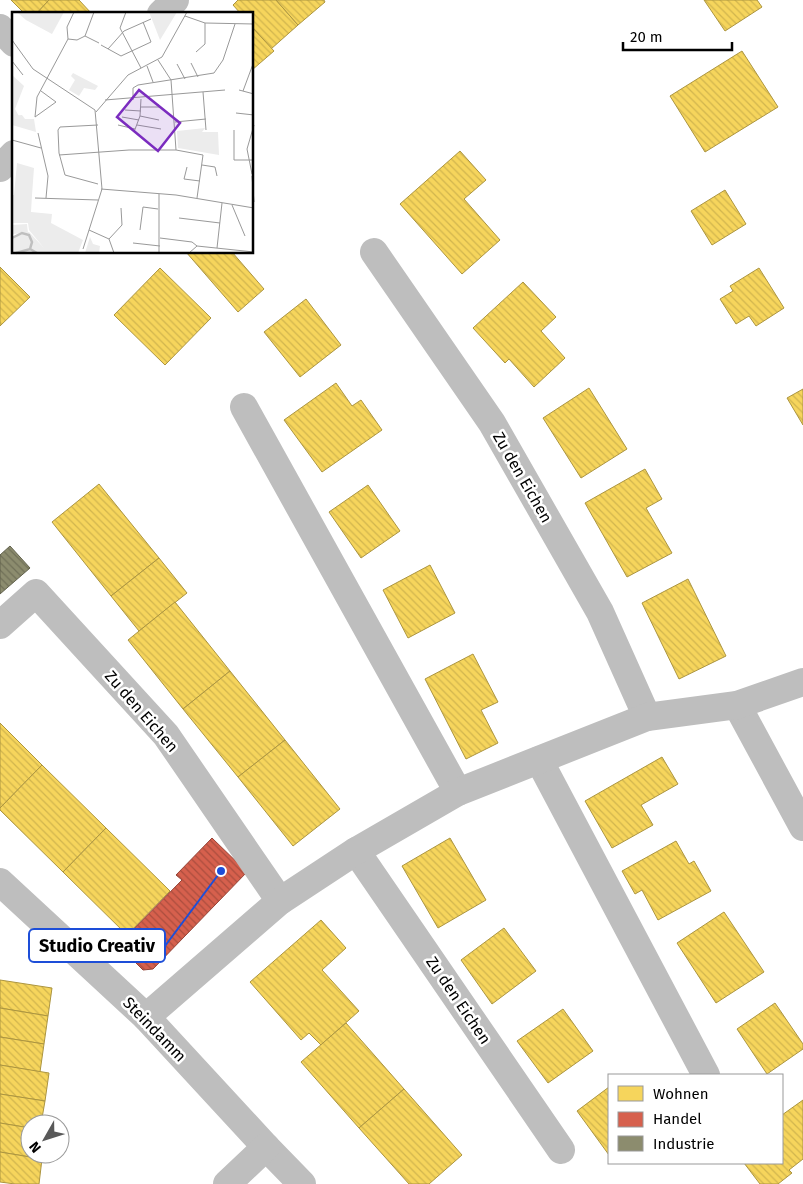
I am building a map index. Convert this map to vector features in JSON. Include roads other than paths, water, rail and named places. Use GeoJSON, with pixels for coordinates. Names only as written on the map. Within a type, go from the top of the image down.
{"type":"FeatureCollection","features":[{"type":"Feature","properties":{"kind":"street"},"geometry":{"type":"LineString","coordinates":[[162,12],[176,0]]}},
{"type":"Feature","properties":{"kind":"street"},"geometry":{"type":"LineString","coordinates":[[0,28],[12,41]]}},
{"type":"Feature","properties":{"kind":"street"},"geometry":{"type":"LineString","coordinates":[[0,168],[12,156]]}},
{"type":"Feature","properties":{"kind":"street","name":"Zu den Eichen"},"geometry":{"type":"LineString","coordinates":[[374,252],[492,423],[600,612],[647,717]]}},
{"type":"Feature","properties":{"kind":"street"},"geometry":{"type":"LineString","coordinates":[[244,407],[458,792]]}},
{"type":"Feature","properties":{"kind":"street","name":"Zu den Eichen"},"geometry":{"type":"LineString","coordinates":[[0,625],[36,593],[166,734],[280,901]]}},
{"type":"Feature","properties":{"kind":"street"},"geometry":{"type":"LineString","coordinates":[[146,1017],[280,901],[356,851],[458,792],[647,717],[738,705],[803,682]]}},
{"type":"Feature","properties":{"kind":"street"},"geometry":{"type":"LineString","coordinates":[[738,705],[803,827]]}},
{"type":"Feature","properties":{"kind":"street"},"geometry":{"type":"LineString","coordinates":[[539,760],[705,1074]]}},
{"type":"Feature","properties":{"kind":"street","name":"Zu den Eichen"},"geometry":{"type":"LineString","coordinates":[[356,851],[561,1150]]}},
{"type":"Feature","properties":{"kind":"street","name":"Steindamm"},"geometry":{"type":"LineString","coordinates":[[0,882],[146,1017],[302,1184]]}},
{"type":"Feature","properties":{"kind":"street"},"geometry":{"type":"LineString","coordinates":[[227,1184],[266,1147]]}},
{"type":"Feature","properties":{"kind":"place","name":"Studio Creativ"},"geometry":{"type":"Point","coordinates":[221,871]}}]}
